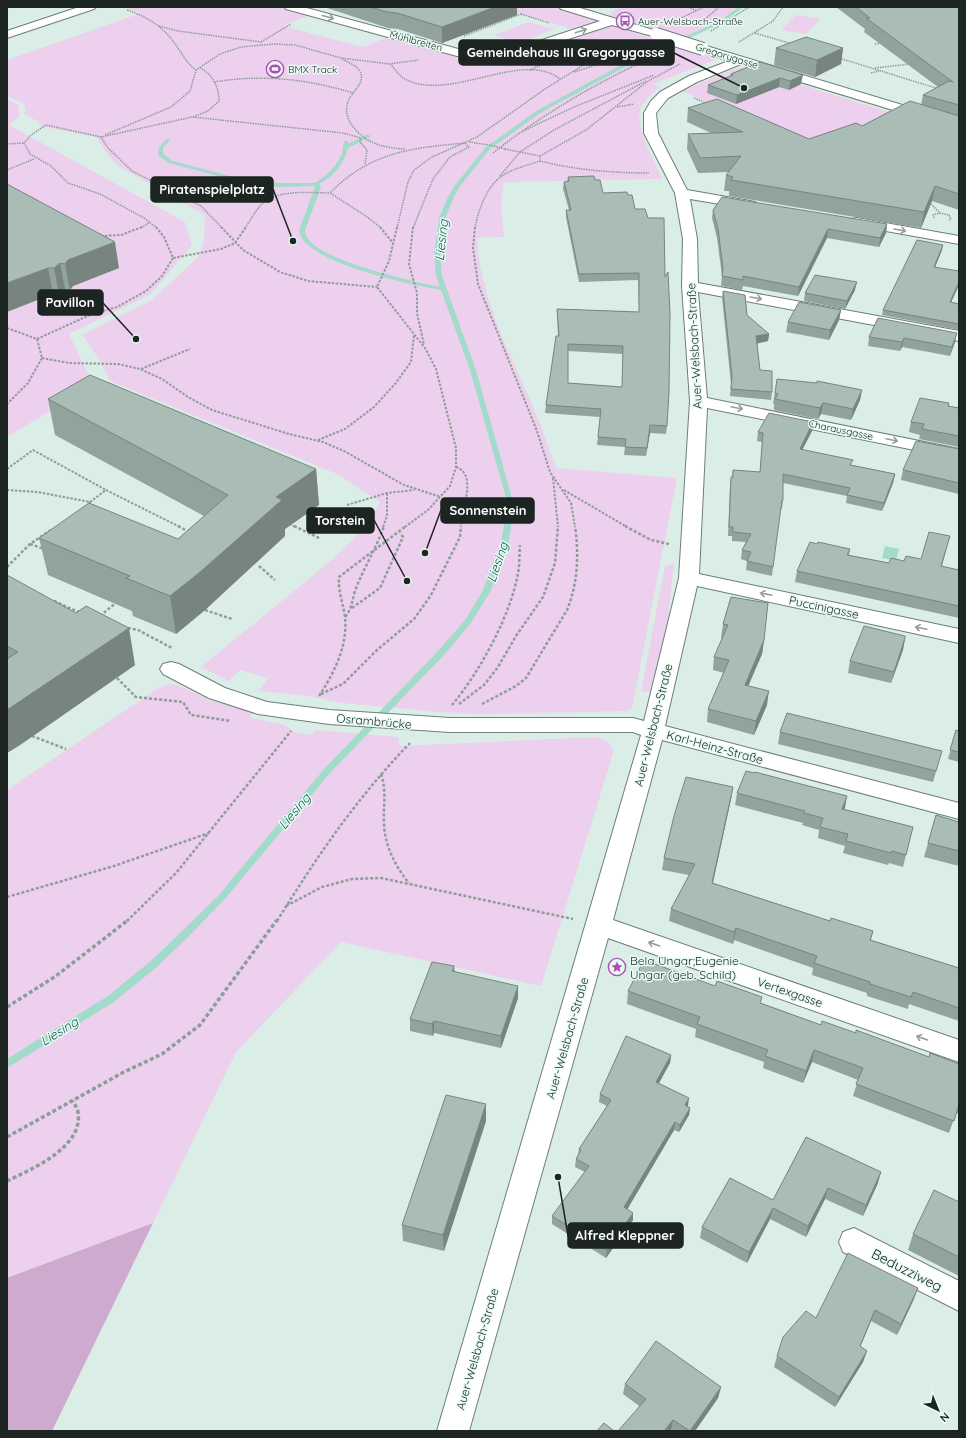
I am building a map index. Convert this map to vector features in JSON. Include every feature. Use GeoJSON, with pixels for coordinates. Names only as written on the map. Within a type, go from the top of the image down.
{"type":"FeatureCollection","features":[{"type":"Feature","properties":{"kind":"street"},"geometry":{"type":"LineString","coordinates":[[7,35],[90,7]]}},
{"type":"Feature","properties":{"kind":"street","name":"Mühlbreiten"},"geometry":{"type":"LineString","coordinates":[[290,7],[461,53],[485,56],[504,55],[612,21]]}},
{"type":"Feature","properties":{"kind":"street","name":"Gregorygasse"},"geometry":{"type":"LineString","coordinates":[[565,7],[959,126]]}},
{"type":"Feature","properties":{"kind":"street"},"geometry":{"type":"LineString","coordinates":[[593,15],[608,7]]}},
{"type":"Feature","properties":{"kind":"street","name":"Auer-Welsbach-Straße"},"geometry":{"type":"LineString","coordinates":[[453,1431],[599,925],[653,731],[689,578],[699,401],[690,286],[690,240],[682,193],[651,133],[650,113],[655,104],[664,94],[741,60]]}},
{"type":"Feature","properties":{"kind":"street"},"geometry":{"type":"LineString","coordinates":[[682,193],[760,206]]}},
{"type":"Feature","properties":{"kind":"street"},"geometry":{"type":"LineString","coordinates":[[845,221],[959,240]]}},
{"type":"Feature","properties":{"kind":"street"},"geometry":{"type":"LineString","coordinates":[[690,286],[959,336]]}},
{"type":"Feature","properties":{"kind":"street","name":"Charausgasse"},"geometry":{"type":"LineString","coordinates":[[699,401],[959,454]]}},
{"type":"Feature","properties":{"kind":"street","name":"Puccinigasse"},"geometry":{"type":"LineString","coordinates":[[689,578],[959,636]]}},
{"type":"Feature","properties":{"kind":"street"},"geometry":{"type":"LineString","coordinates":[[173,660],[218,693],[266,709],[306,713]]}},
{"type":"Feature","properties":{"kind":"street","name":"Osrambrücke"},"geometry":{"type":"LineString","coordinates":[[306,713],[329,717],[433,725]]}},
{"type":"Feature","properties":{"kind":"street","name":"Karl-Heinz-Straße"},"geometry":{"type":"LineString","coordinates":[[433,725],[633,725],[959,811]]}},
{"type":"Feature","properties":{"kind":"street","name":"Vertexgasse"},"geometry":{"type":"LineString","coordinates":[[599,925],[959,1051]]}},
{"type":"Feature","properties":{"kind":"street","name":"Beduzziweg"},"geometry":{"type":"LineString","coordinates":[[854,1242],[959,1297]]}},
{"type":"Feature","properties":{"kind":"path"},"geometry":{"type":"LineString","coordinates":[[7,8],[11,7]]}},
{"type":"Feature","properties":{"kind":"path"},"geometry":{"type":"LineString","coordinates":[[688,7],[697,11]]}},
{"type":"Feature","properties":{"kind":"path"},"geometry":{"type":"LineString","coordinates":[[707,33],[740,14],[748,7]]}},
{"type":"Feature","properties":{"kind":"path"},"geometry":{"type":"LineString","coordinates":[[515,135],[574,107],[658,73],[708,50],[733,46],[773,20],[783,7]]}},
{"type":"Feature","properties":{"kind":"path"},"geometry":{"type":"LineString","coordinates":[[792,7],[821,7]]}},
{"type":"Feature","properties":{"kind":"path"},"geometry":{"type":"LineString","coordinates":[[127,10],[151,19],[172,40],[186,64],[196,70]]}},
{"type":"Feature","properties":{"kind":"path"},"geometry":{"type":"LineString","coordinates":[[515,12],[578,32]]}},
{"type":"Feature","properties":{"kind":"path"},"geometry":{"type":"LineString","coordinates":[[101,137],[171,107],[190,91],[196,70],[220,54],[255,45],[282,28],[315,14]]}},
{"type":"Feature","properties":{"kind":"path"},"geometry":{"type":"LineString","coordinates":[[463,37],[521,14]]}},
{"type":"Feature","properties":{"kind":"path"},"geometry":{"type":"LineString","coordinates":[[159,26],[178,31],[261,42]]}},
{"type":"Feature","properties":{"kind":"path"},"geometry":{"type":"LineString","coordinates":[[330,193],[344,178],[365,164],[388,155],[410,149],[469,142],[560,79],[585,64],[653,33]]}},
{"type":"Feature","properties":{"kind":"path"},"geometry":{"type":"LineString","coordinates":[[754,33],[795,45]]}},
{"type":"Feature","properties":{"kind":"path"},"geometry":{"type":"LineString","coordinates":[[875,44],[889,43]]}},
{"type":"Feature","properties":{"kind":"path"},"geometry":{"type":"LineString","coordinates":[[255,45],[295,45],[341,58],[390,64],[443,58],[461,53]]}},
{"type":"Feature","properties":{"kind":"path"},"geometry":{"type":"LineString","coordinates":[[493,153],[553,108],[657,55]]}},
{"type":"Feature","properties":{"kind":"path"},"geometry":{"type":"LineString","coordinates":[[341,58],[350,63],[361,74],[361,82],[349,100],[346,111],[348,119],[366,150],[365,164]]}},
{"type":"Feature","properties":{"kind":"path"},"geometry":{"type":"LineString","coordinates":[[839,58],[946,90]]}},
{"type":"Feature","properties":{"kind":"path"},"geometry":{"type":"LineString","coordinates":[[390,64],[404,79],[435,85],[455,84],[529,70],[550,72],[560,79]]}},
{"type":"Feature","properties":{"kind":"path"},"geometry":{"type":"LineString","coordinates":[[875,68],[913,64]]}},
{"type":"Feature","properties":{"kind":"path"},"geometry":{"type":"LineString","coordinates":[[7,144],[24,143],[31,135],[46,125],[101,137],[192,117],[208,111],[217,104],[219,97],[218,91],[207,71],[199,68]]}},
{"type":"Feature","properties":{"kind":"path"},"geometry":{"type":"LineString","coordinates":[[871,73],[880,70]]}},
{"type":"Feature","properties":{"kind":"path"},"geometry":{"type":"LineString","coordinates":[[469,142],[540,156],[581,134],[600,121],[658,73]]}},
{"type":"Feature","properties":{"kind":"path"},"geometry":{"type":"LineString","coordinates":[[214,82],[276,77],[317,82],[354,93]]}},
{"type":"Feature","properties":{"kind":"path"},"geometry":{"type":"LineString","coordinates":[[7,1136],[124,1072],[162,1054],[200,1025],[272,928],[319,854],[349,812],[381,773],[409,744],[484,685],[498,667],[516,636],[543,597],[555,563],[558,531],[553,478],[539,435],[478,284],[472,260],[473,232],[484,201],[499,177],[520,152],[554,130],[650,79]]}},
{"type":"Feature","properties":{"kind":"path"},"geometry":{"type":"LineString","coordinates":[[939,88],[946,88]]}},
{"type":"Feature","properties":{"kind":"path"},"geometry":{"type":"LineString","coordinates":[[673,90],[708,104]]}},
{"type":"Feature","properties":{"kind":"path"},"geometry":{"type":"LineString","coordinates":[[192,117],[343,133],[382,146],[410,149]]}},
{"type":"Feature","properties":{"kind":"path"},"geometry":{"type":"LineString","coordinates":[[7,1007],[56,976],[124,924],[176,873],[306,713],[330,680],[344,641],[345,617],[337,591],[339,577],[400,533],[428,510],[450,486],[456,467],[456,448],[436,368],[425,348],[377,287],[331,284],[292,277],[258,260],[235,243],[210,214],[201,206],[132,171],[108,148],[101,137]]}},
{"type":"Feature","properties":{"kind":"path"},"geometry":{"type":"LineString","coordinates":[[24,143],[26,151],[35,159],[48,164],[68,183],[106,197],[109,200],[142,215],[160,230],[170,248],[173,258]]}},
{"type":"Feature","properties":{"kind":"path"},"geometry":{"type":"LineString","coordinates":[[377,287],[389,261],[408,182],[414,170],[432,157],[465,143]]}},
{"type":"Feature","properties":{"kind":"path"},"geometry":{"type":"LineString","coordinates":[[425,348],[417,313],[417,294],[409,264],[413,228],[433,179],[450,158],[468,147],[465,143]]}},
{"type":"Feature","properties":{"kind":"path"},"geometry":{"type":"LineString","coordinates":[[540,156],[540,161]]}},
{"type":"Feature","properties":{"kind":"path"},"geometry":{"type":"LineString","coordinates":[[7,170],[18,164],[35,159]]}},
{"type":"Feature","properties":{"kind":"path"},"geometry":{"type":"LineString","coordinates":[[499,177],[540,161],[587,171],[671,174]]}},
{"type":"Feature","properties":{"kind":"path"},"geometry":{"type":"LineString","coordinates":[[7,328],[37,338],[92,314],[117,307],[141,294],[159,280],[173,258],[221,249],[235,243],[259,209],[268,199],[296,193],[330,193],[366,216],[380,227],[394,243]]}},
{"type":"Feature","properties":{"kind":"path"},"geometry":{"type":"LineString","coordinates":[[924,198],[940,213],[951,217],[951,219],[944,221]]}},
{"type":"Feature","properties":{"kind":"path"},"geometry":{"type":"LineString","coordinates":[[939,221],[933,217],[933,215],[940,213]]}},
{"type":"Feature","properties":{"kind":"path"},"geometry":{"type":"LineString","coordinates":[[100,236],[122,236],[133,233],[150,222]]}},
{"type":"Feature","properties":{"kind":"path"},"geometry":{"type":"LineString","coordinates":[[318,440],[345,429],[374,407],[395,384],[411,362],[414,334]]}},
{"type":"Feature","properties":{"kind":"path"},"geometry":{"type":"LineString","coordinates":[[7,404],[15,398],[32,378],[42,358],[37,338]]}},
{"type":"Feature","properties":{"kind":"path"},"geometry":{"type":"LineString","coordinates":[[140,369],[190,349]]}},
{"type":"Feature","properties":{"kind":"path"},"geometry":{"type":"LineString","coordinates":[[42,358],[69,363],[118,364],[140,369],[162,379],[188,397],[212,410],[282,432],[318,440],[344,451],[414,490],[441,497]]}},
{"type":"Feature","properties":{"kind":"path"},"geometry":{"type":"LineString","coordinates":[[7,469],[33,450],[106,490],[191,532]]}},
{"type":"Feature","properties":{"kind":"path"},"geometry":{"type":"LineString","coordinates":[[320,694],[326,694],[342,684],[377,650],[414,619],[430,596],[460,537],[459,526],[468,486],[465,473],[462,469],[456,467]]}},
{"type":"Feature","properties":{"kind":"path"},"geometry":{"type":"LineString","coordinates":[[433,725],[459,718],[516,686],[526,678],[567,610],[574,590],[576,539],[571,506],[563,490],[553,478]]}},
{"type":"Feature","properties":{"kind":"path"},"geometry":{"type":"LineString","coordinates":[[7,490],[31,491],[90,502]]}},
{"type":"Feature","properties":{"kind":"path"},"geometry":{"type":"LineString","coordinates":[[86,508],[90,502],[106,490]]}},
{"type":"Feature","properties":{"kind":"path"},"geometry":{"type":"LineString","coordinates":[[347,505],[387,493],[414,490]]}},
{"type":"Feature","properties":{"kind":"path"},"geometry":{"type":"LineString","coordinates":[[563,490],[638,534],[661,543]]}},
{"type":"Feature","properties":{"kind":"path"},"geometry":{"type":"LineString","coordinates":[[350,611],[355,591],[374,551],[387,516],[387,493]]}},
{"type":"Feature","properties":{"kind":"path"},"geometry":{"type":"LineString","coordinates":[[287,523],[319,538]]}},
{"type":"Feature","properties":{"kind":"path"},"geometry":{"type":"LineString","coordinates":[[7,567],[30,544],[53,530]]}},
{"type":"Feature","properties":{"kind":"path"},"geometry":{"type":"LineString","coordinates":[[345,617],[358,603],[380,588],[403,537],[400,533]]}},
{"type":"Feature","properties":{"kind":"path"},"geometry":{"type":"LineString","coordinates":[[30,544],[49,552]]}},
{"type":"Feature","properties":{"kind":"path"},"geometry":{"type":"LineString","coordinates":[[468,684],[492,640],[509,600],[518,573],[520,545]]}},
{"type":"Feature","properties":{"kind":"path"},"geometry":{"type":"LineString","coordinates":[[259,566],[275,580]]}},
{"type":"Feature","properties":{"kind":"path"},"geometry":{"type":"LineString","coordinates":[[48,598],[82,613]]}},
{"type":"Feature","properties":{"kind":"path"},"geometry":{"type":"LineString","coordinates":[[95,620],[119,600]]}},
{"type":"Feature","properties":{"kind":"path"},"geometry":{"type":"LineString","coordinates":[[205,610],[232,619]]}},
{"type":"Feature","properties":{"kind":"path"},"geometry":{"type":"LineString","coordinates":[[117,625],[138,630],[173,660]]}},
{"type":"Feature","properties":{"kind":"path"},"geometry":{"type":"LineString","coordinates":[[117,678],[136,697]]}},
{"type":"Feature","properties":{"kind":"path"},"geometry":{"type":"LineString","coordinates":[[32,736],[66,749]]}},
{"type":"Feature","properties":{"kind":"path"},"geometry":{"type":"LineString","coordinates":[[381,773],[385,784],[386,800],[384,825],[392,861],[397,870],[409,883]]}},
{"type":"Feature","properties":{"kind":"path"},"geometry":{"type":"LineString","coordinates":[[7,897],[114,866],[209,833]]}},
{"type":"Feature","properties":{"kind":"path"},"geometry":{"type":"LineString","coordinates":[[286,906],[322,887],[352,879],[381,878],[599,925]]}},
{"type":"Feature","properties":{"kind":"path"},"geometry":{"type":"LineString","coordinates":[[7,1181],[41,1164],[65,1146],[77,1128],[78,1112],[73,1101]]}},
{"type":"Feature","properties":{"kind":"shaded area"},"geometry":{"type":"Polygon","coordinates":[[[123,7],[276,7],[307,16],[283,26],[363,47],[383,39],[391,38],[470,59],[491,60],[520,56],[612,26],[716,57],[717,59],[653,84],[660,87],[641,107],[640,119],[643,136],[662,179],[504,182],[501,203],[504,237],[477,238],[479,261],[490,305],[538,418],[556,468],[677,478],[632,708],[627,711],[477,714],[342,703],[308,696],[259,691],[268,678],[240,670],[229,681],[201,667],[327,564],[362,531],[380,502],[337,474],[110,381],[99,359],[82,335],[152,300],[198,257],[204,241],[205,215],[118,166],[108,155],[96,137],[40,126],[39,122],[24,114],[26,109],[23,103],[7,96],[7,60],[141,13],[123,7]]]}},
{"type":"Feature","properties":{"kind":"shaded area"},"geometry":{"type":"Polygon","coordinates":[[[499,7],[555,7],[594,19],[596,21],[571,29],[499,7]]]}},
{"type":"Feature","properties":{"kind":"shaded area"},"geometry":{"type":"Polygon","coordinates":[[[620,7],[739,7],[717,22],[684,38],[610,15],[610,13],[620,7]]]}},
{"type":"Feature","properties":{"kind":"shaded area"},"geometry":{"type":"Polygon","coordinates":[[[796,15],[821,19],[806,34],[781,30],[796,15]]]}},
{"type":"Feature","properties":{"kind":"shaded area"},"geometry":{"type":"Polygon","coordinates":[[[529,22],[553,29],[520,43],[494,35],[529,22]]]}},
{"type":"Feature","properties":{"kind":"shaded area"},"geometry":{"type":"Polygon","coordinates":[[[737,68],[746,68],[909,118],[817,151],[682,91],[737,68]]]}},
{"type":"Feature","properties":{"kind":"shaded area"},"geometry":{"type":"Polygon","coordinates":[[[7,99],[19,105],[19,117],[9,125],[185,222],[192,245],[150,295],[69,334],[93,385],[7,437],[7,312],[53,294],[59,294],[65,289],[70,290],[73,286],[119,268],[7,205],[7,99]]]}},
{"type":"Feature","properties":{"kind":"shaded area"},"geometry":{"type":"Polygon","coordinates":[[[885,546],[899,549],[896,561],[882,558],[885,546]]]}},
{"type":"Feature","properties":{"kind":"shaded area"},"geometry":{"type":"Polygon","coordinates":[[[674,563],[667,627],[650,692],[641,691],[665,566],[674,563]]]}},
{"type":"Feature","properties":{"kind":"shaded area"},"geometry":{"type":"Polygon","coordinates":[[[170,684],[178,685],[209,700],[250,712],[251,718],[285,725],[295,732],[310,735],[315,730],[398,737],[400,746],[597,737],[610,745],[613,754],[541,986],[341,942],[236,1052],[153,1223],[7,1278],[7,790],[160,687],[170,684]]]}},
{"type":"Feature","properties":{"kind":"shaded area"},"geometry":{"type":"Polygon","coordinates":[[[153,1223],[52,1431],[7,1431],[7,1278],[153,1223]]]}},
{"type":"Feature","properties":{"kind":"building"},"geometry":{"type":"Polygon","coordinates":[[[371,7],[495,7],[442,27],[397,13],[387,12],[371,7]]]}},
{"type":"Feature","properties":{"kind":"building"},"geometry":{"type":"Polygon","coordinates":[[[856,7],[959,7],[959,105],[923,95],[949,81],[953,82],[866,18],[870,18],[856,7]]]}},
{"type":"Feature","properties":{"kind":"building"},"geometry":{"type":"Polygon","coordinates":[[[806,37],[843,48],[817,60],[776,48],[806,37]]]}},
{"type":"Feature","properties":{"kind":"building"},"geometry":{"type":"Polygon","coordinates":[[[760,62],[803,75],[790,81],[780,78],[737,95],[708,85],[733,75],[731,74],[760,62]]]}},
{"type":"Feature","properties":{"kind":"building"},"geometry":{"type":"Polygon","coordinates":[[[717,99],[809,139],[856,123],[862,126],[910,101],[959,116],[959,194],[935,186],[924,212],[731,180],[733,177],[726,175],[741,156],[700,158],[688,134],[743,132],[688,108],[717,99]]]}},
{"type":"Feature","properties":{"kind":"building"},"geometry":{"type":"Polygon","coordinates":[[[594,176],[595,180],[600,180],[603,193],[627,192],[628,195],[632,195],[635,209],[645,209],[648,218],[664,218],[665,277],[668,272],[670,314],[667,426],[650,425],[647,448],[625,447],[626,439],[598,437],[601,409],[546,405],[556,336],[559,336],[557,309],[639,312],[639,273],[579,274],[566,210],[571,210],[564,182],[569,181],[568,177],[594,176]],[[568,344],[568,383],[622,387],[623,346],[568,344]]]}},
{"type":"Feature","properties":{"kind":"building"},"geometry":{"type":"Polygon","coordinates":[[[7,184],[115,242],[68,260],[65,264],[60,263],[54,268],[48,268],[7,283],[7,184]]]}},
{"type":"Feature","properties":{"kind":"building"},"geometry":{"type":"Polygon","coordinates":[[[722,197],[887,224],[880,238],[828,229],[799,287],[743,276],[743,280],[722,276],[723,268],[718,229],[713,210],[722,197]]]}},
{"type":"Feature","properties":{"kind":"building"},"geometry":{"type":"Polygon","coordinates":[[[917,240],[943,245],[934,267],[959,271],[959,282],[950,302],[959,304],[959,324],[883,310],[917,240]]]}},
{"type":"Feature","properties":{"kind":"building"},"geometry":{"type":"Polygon","coordinates":[[[815,275],[857,282],[847,301],[805,293],[815,275]]]}},
{"type":"Feature","properties":{"kind":"building"},"geometry":{"type":"Polygon","coordinates":[[[723,291],[745,295],[747,315],[769,334],[756,336],[760,370],[772,371],[772,392],[731,389],[732,376],[723,291]]]}},
{"type":"Feature","properties":{"kind":"building"},"geometry":{"type":"Polygon","coordinates":[[[799,302],[841,310],[830,330],[788,322],[799,302]]]}},
{"type":"Feature","properties":{"kind":"building"},"geometry":{"type":"Polygon","coordinates":[[[878,318],[957,333],[952,347],[904,338],[902,342],[869,337],[878,318]]]}},
{"type":"Feature","properties":{"kind":"building"},"geometry":{"type":"Polygon","coordinates":[[[90,375],[316,469],[276,497],[282,500],[199,573],[170,596],[126,578],[130,576],[39,538],[89,503],[178,539],[228,495],[48,399],[90,375]]]}},
{"type":"Feature","properties":{"kind":"building"},"geometry":{"type":"Polygon","coordinates":[[[777,379],[817,383],[817,381],[862,390],[853,409],[823,403],[820,408],[775,399],[778,394],[775,393],[777,379]]]}},
{"type":"Feature","properties":{"kind":"building"},"geometry":{"type":"Polygon","coordinates":[[[920,398],[949,403],[948,406],[959,408],[959,436],[922,429],[924,424],[911,422],[920,398]]]}},
{"type":"Feature","properties":{"kind":"building"},"geometry":{"type":"Polygon","coordinates":[[[769,413],[813,422],[800,449],[853,460],[850,465],[895,474],[884,503],[847,495],[850,488],[783,474],[783,500],[773,567],[747,561],[751,552],[742,550],[751,534],[733,532],[733,527],[729,527],[731,477],[733,477],[733,470],[760,472],[763,433],[758,432],[769,413]]]}},
{"type":"Feature","properties":{"kind":"building"},"geometry":{"type":"Polygon","coordinates":[[[916,441],[959,449],[959,483],[903,470],[916,441]]]}},
{"type":"Feature","properties":{"kind":"building"},"geometry":{"type":"Polygon","coordinates":[[[929,532],[950,536],[941,566],[959,570],[959,606],[797,571],[810,542],[817,544],[818,542],[850,549],[847,555],[889,563],[891,558],[904,561],[906,556],[921,559],[929,532]]]}},
{"type":"Feature","properties":{"kind":"building"},"geometry":{"type":"Polygon","coordinates":[[[7,575],[76,613],[86,606],[129,628],[7,710],[7,659],[18,652],[7,646],[7,575]]]}},
{"type":"Feature","properties":{"kind":"building"},"geometry":{"type":"Polygon","coordinates":[[[731,597],[768,603],[764,640],[745,685],[769,691],[756,721],[708,709],[729,660],[714,657],[728,625],[723,624],[731,597]]]}},
{"type":"Feature","properties":{"kind":"building"},"geometry":{"type":"Polygon","coordinates":[[[864,626],[905,636],[894,672],[850,661],[864,626]]]}},
{"type":"Feature","properties":{"kind":"building"},"geometry":{"type":"Polygon","coordinates":[[[787,713],[942,751],[936,771],[780,732],[787,713]]]}},
{"type":"Feature","properties":{"kind":"building"},"geometry":{"type":"Polygon","coordinates":[[[956,730],[959,731],[959,752],[950,750],[956,730]]]}},
{"type":"Feature","properties":{"kind":"building"},"geometry":{"type":"Polygon","coordinates":[[[746,771],[847,796],[842,809],[913,827],[906,855],[892,851],[891,853],[846,841],[848,834],[820,827],[823,818],[804,813],[805,811],[737,793],[746,771]]]}},
{"type":"Feature","properties":{"kind":"building"},"geometry":{"type":"Polygon","coordinates":[[[686,777],[733,787],[712,883],[830,921],[831,918],[873,931],[870,940],[959,968],[959,1008],[913,992],[911,997],[870,984],[870,982],[814,963],[817,956],[736,928],[734,932],[671,909],[695,864],[664,858],[674,816],[686,777]]]}},
{"type":"Feature","properties":{"kind":"building"},"geometry":{"type":"Polygon","coordinates":[[[936,815],[959,822],[959,851],[928,843],[936,815]]]}},
{"type":"Feature","properties":{"kind":"building"},"geometry":{"type":"Polygon","coordinates":[[[644,960],[715,986],[717,981],[762,997],[760,1003],[821,1025],[822,1021],[856,1033],[856,1030],[929,1057],[930,1053],[959,1064],[959,1104],[954,1121],[856,1084],[863,1068],[814,1050],[806,1071],[765,1056],[768,1050],[697,1024],[700,1017],[628,991],[644,960]]]}},
{"type":"Feature","properties":{"kind":"building"},"geometry":{"type":"Polygon","coordinates":[[[432,962],[454,966],[452,971],[518,986],[501,1036],[434,1021],[432,1024],[410,1019],[432,962]]]}},
{"type":"Feature","properties":{"kind":"building"},"geometry":{"type":"Polygon","coordinates":[[[626,1036],[671,1055],[656,1082],[689,1098],[685,1105],[690,1108],[680,1125],[675,1122],[624,1207],[633,1213],[607,1250],[552,1216],[589,1166],[576,1159],[581,1150],[579,1149],[611,1100],[600,1094],[626,1036]]]}},
{"type":"Feature","properties":{"kind":"building"},"geometry":{"type":"Polygon","coordinates":[[[446,1095],[486,1104],[443,1235],[402,1225],[446,1095]]]}},
{"type":"Feature","properties":{"kind":"building"},"geometry":{"type":"Polygon","coordinates":[[[806,1137],[881,1172],[866,1205],[828,1188],[808,1226],[773,1208],[749,1252],[702,1227],[730,1178],[773,1200],[806,1137]]]}},
{"type":"Feature","properties":{"kind":"building"},"geometry":{"type":"Polygon","coordinates":[[[934,1190],[959,1202],[959,1257],[913,1234],[934,1190]]]}},
{"type":"Feature","properties":{"kind":"building"},"geometry":{"type":"Polygon","coordinates":[[[848,1253],[918,1288],[901,1324],[875,1310],[860,1346],[867,1351],[839,1397],[777,1356],[783,1337],[806,1311],[816,1318],[848,1253]]]}},
{"type":"Feature","properties":{"kind":"building"},"geometry":{"type":"Polygon","coordinates":[[[656,1341],[721,1387],[690,1431],[673,1420],[664,1431],[618,1431],[646,1399],[625,1384],[656,1341]]]}},
{"type":"Feature","properties":{"kind":"building"},"geometry":{"type":"Polygon","coordinates":[[[604,1423],[614,1431],[597,1431],[604,1423]]]}},
{"type":"Feature","properties":{"kind":"waterway","name":"Liesing"},"geometry":{"type":"LineString","coordinates":[[7,1064],[111,999],[155,963],[182,937],[221,898],[328,770],[441,653],[468,621],[486,592],[504,547],[511,505],[473,370],[439,276],[437,255],[442,218],[458,185],[488,148],[540,111],[623,66],[719,23],[742,7]]}},
{"type":"Feature","properties":{"kind":"waterway"},"geometry":{"type":"LineString","coordinates":[[347,147],[368,136]]}},
{"type":"Feature","properties":{"kind":"waterway"},"geometry":{"type":"LineString","coordinates":[[168,140],[161,148],[160,154],[171,162],[237,179],[278,185],[316,184]]}},
{"type":"Feature","properties":{"kind":"waterway"},"geometry":{"type":"LineString","coordinates":[[316,184],[327,177],[337,167],[344,154],[346,142]]}},
{"type":"Feature","properties":{"kind":"waterway"},"geometry":{"type":"LineString","coordinates":[[316,184],[318,187],[302,230],[307,241],[333,258],[351,265],[411,283],[443,289]]}},
{"type":"Feature","properties":{"kind":"place","name":"Auer-Welsbach-Straße"},"geometry":{"type":"Point","coordinates":[625,21]}},
{"type":"Feature","properties":{"kind":"place","name":"BMX Track"},"geometry":{"type":"Point","coordinates":[275,69]}},
{"type":"Feature","properties":{"kind":"place","name":"Gemeindehaus III Gregorygasse"},"geometry":{"type":"Point","coordinates":[744,88]}},
{"type":"Feature","properties":{"kind":"place","name":"Piratenspielplatz"},"geometry":{"type":"Point","coordinates":[293,241]}},
{"type":"Feature","properties":{"kind":"place","name":"Pavillon"},"geometry":{"type":"Point","coordinates":[136,339]}},
{"type":"Feature","properties":{"kind":"place","name":"Sonnenstein"},"geometry":{"type":"Point","coordinates":[425,553]}},
{"type":"Feature","properties":{"kind":"place","name":"Torstein"},"geometry":{"type":"Point","coordinates":[407,581]}},
{"type":"Feature","properties":{"kind":"place","name":"Bela Ungar;Eugenie Ungar (geb. Schild)"},"geometry":{"type":"Point","coordinates":[617,967]}},
{"type":"Feature","properties":{"kind":"place","name":"Alfred Kleppner"},"geometry":{"type":"Point","coordinates":[558,1177]}}]}
